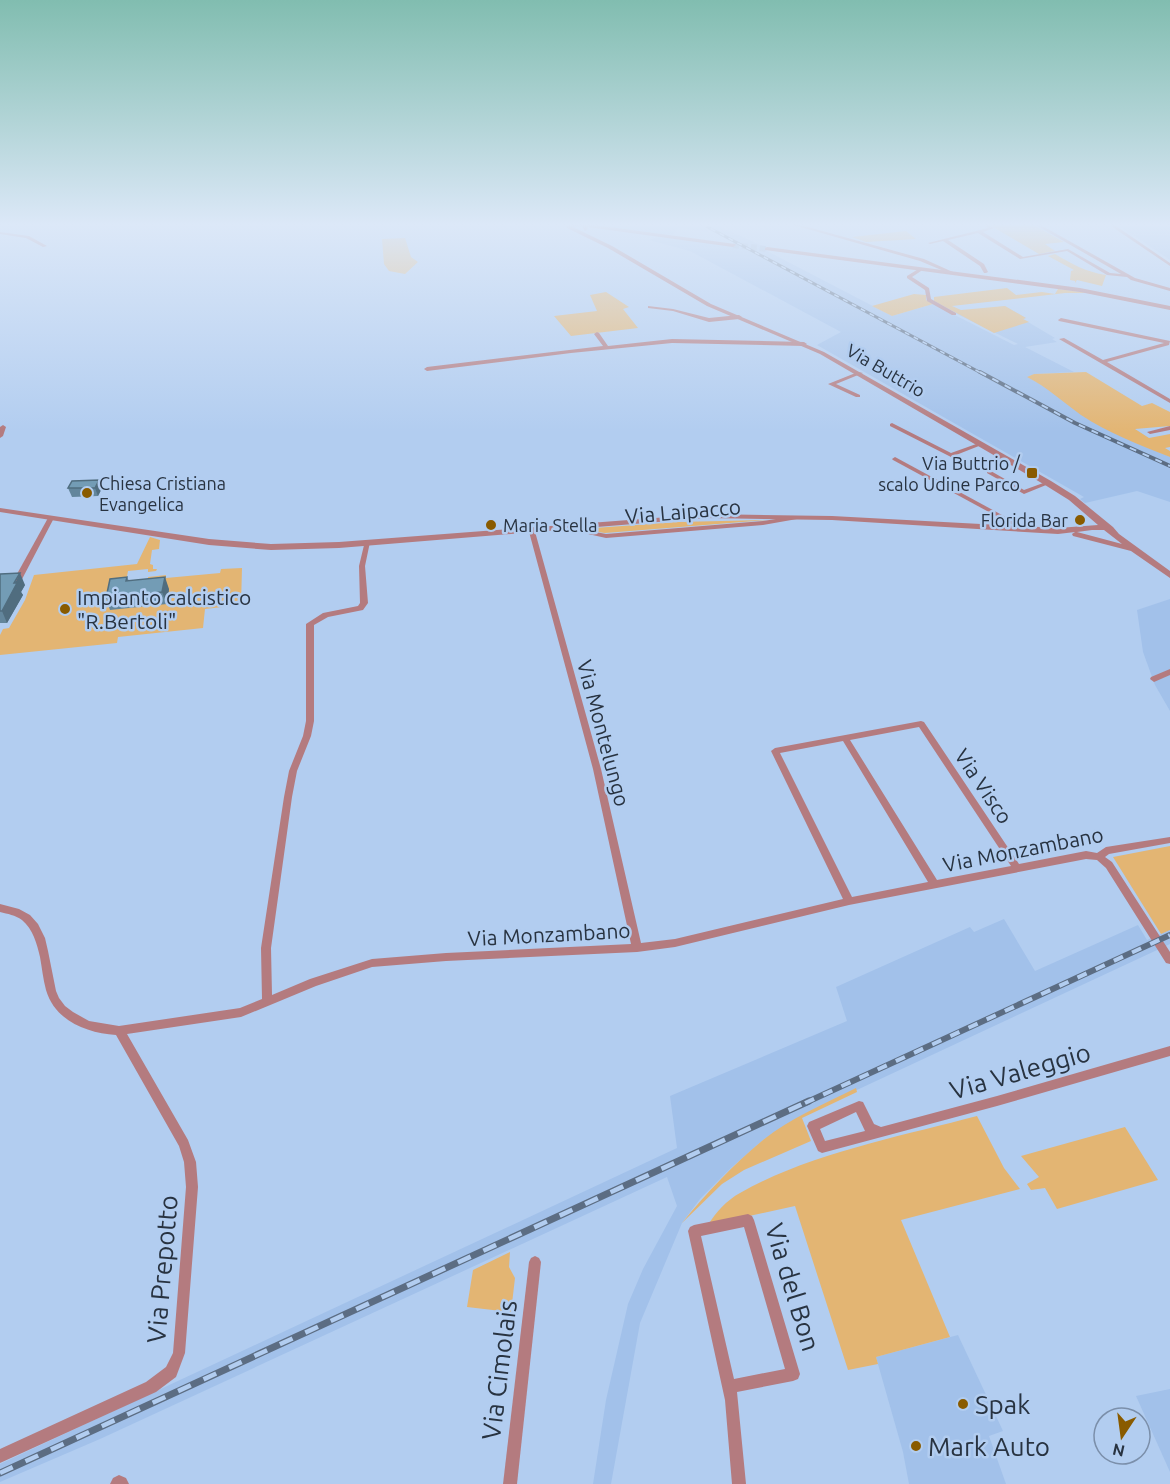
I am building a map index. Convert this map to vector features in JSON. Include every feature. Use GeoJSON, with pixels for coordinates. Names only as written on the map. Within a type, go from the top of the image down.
{"type":"FeatureCollection","features":[{"type":"Feature","properties":{"kind":"street","name":"Via Buttrio"},"geometry":{"type":"LineString","coordinates":[[690,293],[804,344],[860,373],[1048,483],[1093,528],[1103,542],[1142,554]]}},
{"type":"Feature","properties":{"kind":"street"},"geometry":{"type":"LineString","coordinates":[[928,293],[929,300],[954,314]]}},
{"type":"Feature","properties":{"kind":"street"},"geometry":{"type":"LineString","coordinates":[[1098,293],[1170,308]]}},
{"type":"Feature","properties":{"kind":"street","name":"Via Buttrio"},"geometry":{"type":"LineString","coordinates":[[650,307],[673,310],[709,320],[739,317]]}},
{"type":"Feature","properties":{"kind":"street"},"geometry":{"type":"LineString","coordinates":[[1061,320],[1170,343]]}},
{"type":"Feature","properties":{"kind":"street"},"geometry":{"type":"LineString","coordinates":[[597,334],[606,347]]}},
{"type":"Feature","properties":{"kind":"street"},"geometry":{"type":"LineString","coordinates":[[1062,339],[1170,401]]}},
{"type":"Feature","properties":{"kind":"street"},"geometry":{"type":"LineString","coordinates":[[427,369],[606,347],[688,341],[804,344]]}},
{"type":"Feature","properties":{"kind":"street"},"geometry":{"type":"LineString","coordinates":[[1102,362],[1170,343]]}},
{"type":"Feature","properties":{"kind":"street"},"geometry":{"type":"LineString","coordinates":[[858,396],[831,384],[860,373]]}},
{"type":"Feature","properties":{"kind":"street"},"geometry":{"type":"LineString","coordinates":[[892,425],[951,455],[981,444]]}},
{"type":"Feature","properties":{"kind":"street"},"geometry":{"type":"LineString","coordinates":[[0,436],[3,427]]}},
{"type":"Feature","properties":{"kind":"street"},"geometry":{"type":"LineString","coordinates":[[1150,432],[1170,428]]}},
{"type":"Feature","properties":{"kind":"street","name":"Via Laipacco"},"geometry":{"type":"LineString","coordinates":[[895,459],[1024,529]]}},
{"type":"Feature","properties":{"kind":"street"},"geometry":{"type":"LineString","coordinates":[[989,472],[1024,492],[1048,483]]}},
{"type":"Feature","properties":{"kind":"street","name":"Via Laipacco"},"geometry":{"type":"LineString","coordinates":[[0,510],[241,545],[301,547],[707,516],[801,517],[1058,531],[1093,528]]}},
{"type":"Feature","properties":{"kind":"street","name":"Via Laipacco"},"geometry":{"type":"LineString","coordinates":[[570,525],[572,529],[606,536],[764,523],[801,517]]}},
{"type":"Feature","properties":{"kind":"street"},"geometry":{"type":"LineString","coordinates":[[15,583],[51,518]]}},
{"type":"Feature","properties":{"kind":"street","name":"Via Montelungo"},"geometry":{"type":"LineString","coordinates":[[531,528],[597,769],[637,948]]}},
{"type":"Feature","properties":{"kind":"street","name":"Via Buttrio"},"geometry":{"type":"LineString","coordinates":[[1093,528],[1113,532],[1170,575]]}},
{"type":"Feature","properties":{"kind":"street"},"geometry":{"type":"LineString","coordinates":[[1103,542],[1114,540],[1113,532]]}},
{"type":"Feature","properties":{"kind":"street"},"geometry":{"type":"LineString","coordinates":[[267,1002],[266,948],[288,797],[292,771],[308,736],[310,721],[310,624],[326,615],[360,608],[364,603],[362,576],[367,542]]}},
{"type":"Feature","properties":{"kind":"street"},"geometry":{"type":"LineString","coordinates":[[1154,679],[1170,672]]}},
{"type":"Feature","properties":{"kind":"street","name":"Via Visco"},"geometry":{"type":"LineString","coordinates":[[845,738],[921,724],[1017,868]]}},
{"type":"Feature","properties":{"kind":"street"},"geometry":{"type":"LineString","coordinates":[[849,901],[775,751],[845,738],[934,884]]}},
{"type":"Feature","properties":{"kind":"street","name":"Via Monzambano"},"geometry":{"type":"LineString","coordinates":[[0,908],[18,913],[32,923],[42,941],[52,993],[63,1009],[81,1023],[101,1030],[119,1031],[185,1023],[242,1012],[314,982],[372,963],[675,944],[849,901],[1086,855],[1099,857],[1106,852],[1170,840]]}},
{"type":"Feature","properties":{"kind":"street"},"geometry":{"type":"LineString","coordinates":[[1099,857],[1109,866],[1170,960]]}},
{"type":"Feature","properties":{"kind":"street","name":"Via Prepotto"},"geometry":{"type":"LineString","coordinates":[[0,1456],[151,1387],[171,1372],[179,1353],[192,1187],[190,1162],[184,1144],[119,1031]]}},
{"type":"Feature","properties":{"kind":"street","name":"Via Valeggio"},"geometry":{"type":"LineString","coordinates":[[882,1132],[870,1128],[859,1106],[813,1126],[822,1147],[882,1132],[984,1106],[1170,1051]]}},
{"type":"Feature","properties":{"kind":"street","name":"Via del Bon"},"geometry":{"type":"LineString","coordinates":[[729,1387],[793,1374],[748,1220],[694,1231],[729,1387],[739,1484]]}},
{"type":"Feature","properties":{"kind":"street","name":"Via Cimolais"},"geometry":{"type":"LineString","coordinates":[[510,1484],[535,1262]]}},
{"type":"Feature","properties":{"kind":"shaded area"},"geometry":{"type":"Polygon","coordinates":[[[608,293],[629,307],[623,309],[638,328],[571,336],[554,316],[597,311],[590,295],[608,293]]]}},
{"type":"Feature","properties":{"kind":"shaded area"},"geometry":{"type":"Polygon","coordinates":[[[769,293],[848,293],[892,316],[933,304],[1014,345],[1018,344],[955,313],[1005,306],[1055,338],[1052,339],[1057,342],[1025,347],[1074,372],[1034,374],[1028,377],[1049,389],[1097,424],[1170,457],[1170,502],[1137,491],[1085,503],[1080,499],[1084,497],[817,345],[841,332],[769,293]]]}},
{"type":"Feature","properties":{"kind":"shaded area"},"geometry":{"type":"Polygon","coordinates":[[[964,293],[1063,293],[952,306],[961,310],[1005,306],[1029,322],[994,333],[934,301],[934,297],[964,293]]]}},
{"type":"Feature","properties":{"kind":"shaded area"},"geometry":{"type":"Polygon","coordinates":[[[914,294],[926,295],[926,300],[933,304],[892,316],[872,306],[914,294]]]}},
{"type":"Feature","properties":{"kind":"shaded area"},"geometry":{"type":"Polygon","coordinates":[[[1086,372],[1142,406],[1152,403],[1170,412],[1170,426],[1135,429],[1149,438],[1170,434],[1170,447],[1165,448],[1170,451],[1170,457],[1091,421],[1027,377],[1034,374],[1086,372]]]}},
{"type":"Feature","properties":{"kind":"shaded area"},"geometry":{"type":"Polygon","coordinates":[[[767,520],[605,533],[580,529],[679,522],[767,520]]]}},
{"type":"Feature","properties":{"kind":"shaded area"},"geometry":{"type":"Polygon","coordinates":[[[150,537],[160,540],[159,549],[152,550],[150,564],[153,565],[153,569],[157,569],[156,571],[148,572],[148,569],[128,571],[126,582],[148,581],[148,577],[166,575],[166,578],[220,573],[221,569],[242,568],[241,605],[205,609],[203,628],[118,637],[117,643],[0,655],[0,635],[3,629],[9,628],[25,600],[34,575],[137,564],[150,537]]]}},
{"type":"Feature","properties":{"kind":"shaded area"},"geometry":{"type":"Polygon","coordinates":[[[1170,599],[1170,711],[1155,685],[1143,652],[1137,610],[1170,599]]]}},
{"type":"Feature","properties":{"kind":"shaded area"},"geometry":{"type":"Polygon","coordinates":[[[1170,846],[1170,930],[1161,934],[1113,857],[1170,846]]]}},
{"type":"Feature","properties":{"kind":"shaded area"},"geometry":{"type":"Polygon","coordinates":[[[1004,919],[1035,971],[1138,925],[1147,940],[1170,930],[1170,944],[801,1116],[763,1140],[731,1168],[700,1199],[682,1223],[640,1323],[611,1484],[593,1484],[606,1400],[628,1304],[643,1269],[677,1206],[667,1177],[100,1439],[0,1482],[0,1464],[677,1148],[670,1096],[847,1021],[836,987],[970,927],[974,932],[1004,919]]]}},
{"type":"Feature","properties":{"kind":"shaded area"},"geometry":{"type":"Polygon","coordinates":[[[856,1088],[857,1092],[802,1118],[811,1141],[744,1170],[722,1184],[682,1223],[720,1180],[763,1140],[796,1118],[856,1088]]]}},
{"type":"Feature","properties":{"kind":"shaded area"},"geometry":{"type":"Polygon","coordinates":[[[977,1116],[1004,1168],[1020,1189],[901,1220],[950,1337],[876,1357],[878,1364],[848,1370],[795,1206],[708,1225],[722,1207],[735,1196],[795,1167],[856,1147],[977,1116]]]}},
{"type":"Feature","properties":{"kind":"shaded area"},"geometry":{"type":"Polygon","coordinates":[[[1125,1127],[1158,1180],[1057,1209],[1045,1188],[1031,1190],[1027,1184],[1039,1177],[1021,1156],[1125,1127]]]}},
{"type":"Feature","properties":{"kind":"shaded area"},"geometry":{"type":"Polygon","coordinates":[[[510,1252],[509,1267],[515,1278],[511,1312],[467,1307],[473,1270],[510,1252]]]}},
{"type":"Feature","properties":{"kind":"shaded area"},"geometry":{"type":"Polygon","coordinates":[[[958,1335],[1003,1431],[989,1436],[1006,1484],[909,1484],[903,1452],[876,1357],[958,1335]]]}},
{"type":"Feature","properties":{"kind":"shaded area"},"geometry":{"type":"Polygon","coordinates":[[[1170,1389],[1170,1472],[1152,1432],[1152,1406],[1140,1406],[1136,1396],[1170,1389]]]}},
{"type":"Feature","properties":{"kind":"building"},"geometry":{"type":"Polygon","coordinates":[[[99,480],[95,488],[68,488],[72,481],[99,480]]]}},
{"type":"Feature","properties":{"kind":"building"},"geometry":{"type":"Polygon","coordinates":[[[20,573],[14,583],[17,583],[0,611],[0,574],[20,573]]]}},
{"type":"Feature","properties":{"kind":"building"},"geometry":{"type":"Polygon","coordinates":[[[127,577],[126,581],[165,577],[162,592],[106,598],[110,579],[127,577]]]}},
{"type":"Feature","properties":{"kind":"railway"},"geometry":{"type":"LineString","coordinates":[[832,293],[983,374]]}},
{"type":"Feature","properties":{"kind":"railway"},"geometry":{"type":"LineString","coordinates":[[980,372],[1075,423],[1170,466]]}},
{"type":"Feature","properties":{"kind":"railway"},"geometry":{"type":"LineString","coordinates":[[805,1103],[1170,935]]}},
{"type":"Feature","properties":{"kind":"railway"},"geometry":{"type":"LineString","coordinates":[[0,1473],[809,1101]]}},
{"type":"Feature","properties":{"kind":"place","name":"Via Buttrio / scalo Udine Parco"},"geometry":{"type":"Point","coordinates":[1032,473]}},
{"type":"Feature","properties":{"kind":"place","name":"Chiesa Cristiana Evangelica"},"geometry":{"type":"Point","coordinates":[87,493]}},
{"type":"Feature","properties":{"kind":"place","name":"Florida Bar"},"geometry":{"type":"Point","coordinates":[1080,520]}},
{"type":"Feature","properties":{"kind":"place","name":"Maria Stella"},"geometry":{"type":"Point","coordinates":[491,525]}},
{"type":"Feature","properties":{"kind":"place","name":"Impianto calcistico \"R.Bertoli\""},"geometry":{"type":"Point","coordinates":[65,609]}},
{"type":"Feature","properties":{"kind":"place","name":"Spak"},"geometry":{"type":"Point","coordinates":[963,1404]}},
{"type":"Feature","properties":{"kind":"place","name":"Mark Auto"},"geometry":{"type":"Point","coordinates":[916,1446]}}]}
